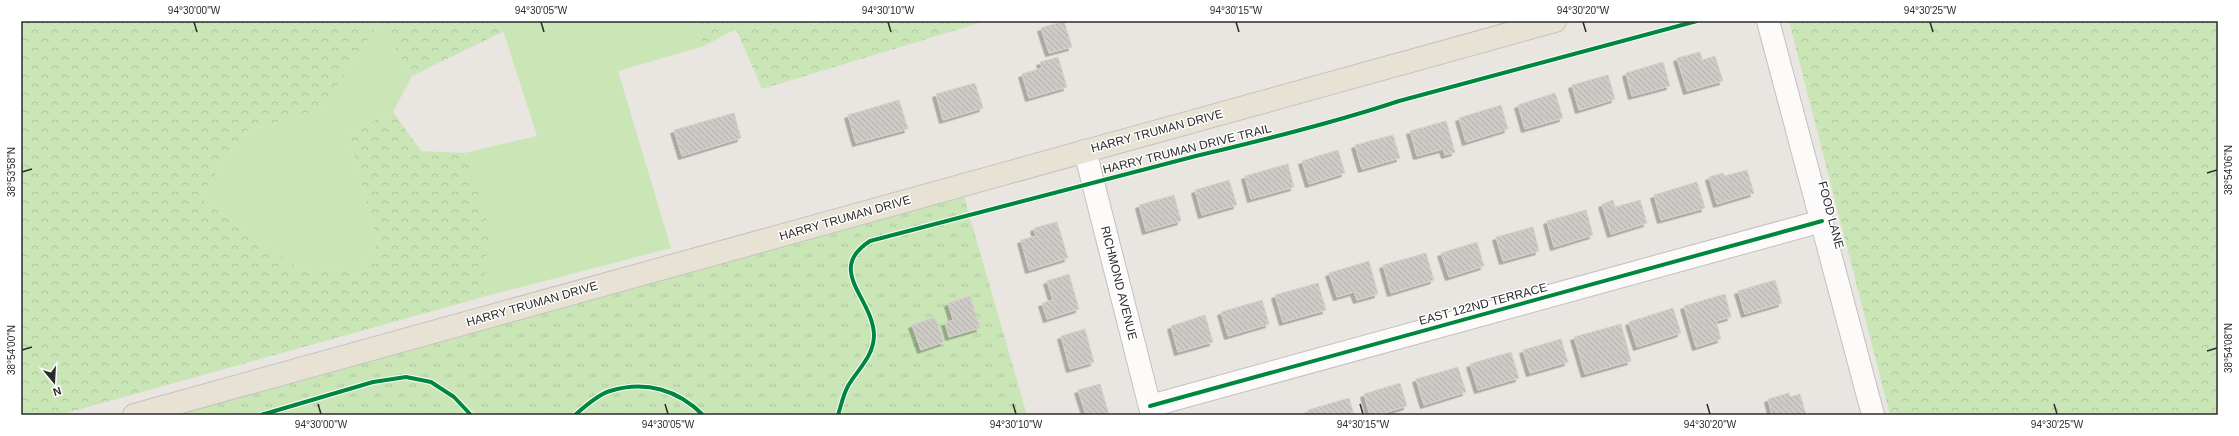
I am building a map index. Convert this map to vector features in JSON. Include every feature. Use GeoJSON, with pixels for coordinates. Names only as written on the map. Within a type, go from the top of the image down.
{"type":"FeatureCollection","features":[{"type":"Feature","properties":{"kind":"main road","name":"HARRY TRUMAN DRIVE"},"geometry":{"type":"LineString","coordinates":[[134,415],[1555,21]]}},
{"type":"Feature","properties":{"kind":"street","name":"FOOD LANE"},"geometry":{"type":"LineString","coordinates":[[1768,21],[1873,415]]}},
{"type":"Feature","properties":{"kind":"street","name":"RICHMOND AVENUE"},"geometry":{"type":"LineString","coordinates":[[1085,151],[1151,410]]}},
{"type":"Feature","properties":{"kind":"street","name":"EAST 122ND TERRACE"},"geometry":{"type":"LineString","coordinates":[[1151,410],[1822,221]]}},
{"type":"Feature","properties":{"kind":"green space"},"geometry":{"type":"Polygon","coordinates":[[[21,21],[380,21],[321,110],[248,130],[199,197],[300,269],[359,273],[378,242],[347,133],[393,112],[421,151],[464,153],[489,226],[483,297],[59,415],[21,415],[21,21]]]}},
{"type":"Feature","properties":{"kind":"green space"},"geometry":{"type":"Polygon","coordinates":[[[380,21],[412,76],[393,112],[347,133],[378,242],[359,273],[300,269],[199,197],[248,130],[321,110],[380,21]]]}},
{"type":"Feature","properties":{"kind":"green space"},"geometry":{"type":"Polygon","coordinates":[[[380,21],[500,21],[504,31],[412,76],[380,21]]]}},
{"type":"Feature","properties":{"kind":"green space"},"geometry":{"type":"Polygon","coordinates":[[[500,21],[694,21],[704,46],[618,71],[671,248],[483,297],[488,226],[464,153],[537,136],[500,21]]]}},
{"type":"Feature","properties":{"kind":"green space"},"geometry":{"type":"Polygon","coordinates":[[[694,21],[734,21],[736,29],[704,46],[694,21]]]}},
{"type":"Feature","properties":{"kind":"green space"},"geometry":{"type":"Polygon","coordinates":[[[734,21],[852,21],[736,29],[734,21]]]}},
{"type":"Feature","properties":{"kind":"green space"},"geometry":{"type":"Polygon","coordinates":[[[852,21],[986,21],[762,89],[736,29],[852,21]]]}},
{"type":"Feature","properties":{"kind":"green space"},"geometry":{"type":"Polygon","coordinates":[[[1789,21],[2218,21],[2218,415],[1890,415],[1789,21]]]}},
{"type":"Feature","properties":{"kind":"green space"},"geometry":{"type":"Polygon","coordinates":[[[961,186],[1027,415],[134,415],[961,186]]]}},
{"type":"Feature","properties":{"kind":"building"},"geometry":{"type":"Polygon","coordinates":[[[1064,21],[1072,47],[1049,53],[1041,28],[1064,21]]]}},
{"type":"Feature","properties":{"kind":"building"},"geometry":{"type":"Polygon","coordinates":[[[1700,52],[1702,60],[1715,56],[1723,81],[1687,91],[1677,58],[1700,52]]]}},
{"type":"Feature","properties":{"kind":"building"},"geometry":{"type":"Polygon","coordinates":[[[1058,57],[1067,87],[1029,98],[1022,74],[1042,68],[1040,62],[1058,57]]]}},
{"type":"Feature","properties":{"kind":"building"},"geometry":{"type":"Polygon","coordinates":[[[1663,62],[1670,86],[1632,96],[1626,73],[1663,62]]]}},
{"type":"Feature","properties":{"kind":"building"},"geometry":{"type":"Polygon","coordinates":[[[1608,75],[1615,99],[1579,110],[1572,85],[1608,75]]]}},
{"type":"Feature","properties":{"kind":"building"},"geometry":{"type":"Polygon","coordinates":[[[975,83],[983,108],[943,120],[936,94],[975,83]]]}},
{"type":"Feature","properties":{"kind":"building"},"geometry":{"type":"Polygon","coordinates":[[[1555,93],[1563,118],[1525,129],[1518,105],[1555,93]]]}},
{"type":"Feature","properties":{"kind":"building"},"geometry":{"type":"Polygon","coordinates":[[[899,100],[908,129],[856,143],[848,115],[899,100]]]}},
{"type":"Feature","properties":{"kind":"building"},"geometry":{"type":"Polygon","coordinates":[[[1501,105],[1508,129],[1466,142],[1459,118],[1501,105]]]}},
{"type":"Feature","properties":{"kind":"building"},"geometry":{"type":"Polygon","coordinates":[[[734,113],[741,138],[682,156],[674,130],[734,113]]]}},
{"type":"Feature","properties":{"kind":"building"},"geometry":{"type":"Polygon","coordinates":[[[1446,121],[1455,152],[1445,155],[1443,149],[1417,156],[1410,131],[1446,121]]]}},
{"type":"Feature","properties":{"kind":"building"},"geometry":{"type":"Polygon","coordinates":[[[1393,135],[1400,158],[1362,169],[1355,145],[1393,135]]]}},
{"type":"Feature","properties":{"kind":"building"},"geometry":{"type":"Polygon","coordinates":[[[1338,150],[1345,173],[1309,184],[1302,161],[1338,150]]]}},
{"type":"Feature","properties":{"kind":"building"},"geometry":{"type":"Polygon","coordinates":[[[1288,164],[1294,187],[1251,199],[1245,176],[1288,164]]]}},
{"type":"Feature","properties":{"kind":"building"},"geometry":{"type":"Polygon","coordinates":[[[1747,170],[1754,193],[1717,204],[1709,177],[1723,173],[1724,176],[1747,170]]]}},
{"type":"Feature","properties":{"kind":"building"},"geometry":{"type":"Polygon","coordinates":[[[1229,180],[1237,205],[1202,215],[1195,190],[1229,180]]]}},
{"type":"Feature","properties":{"kind":"building"},"geometry":{"type":"Polygon","coordinates":[[[1697,182],[1705,208],[1661,220],[1654,195],[1697,182]]]}},
{"type":"Feature","properties":{"kind":"building"},"geometry":{"type":"Polygon","coordinates":[[[1174,195],[1181,221],[1146,231],[1139,205],[1174,195]]]}},
{"type":"Feature","properties":{"kind":"building"},"geometry":{"type":"Polygon","coordinates":[[[1613,200],[1615,207],[1640,200],[1647,223],[1611,234],[1602,204],[1613,200]]]}},
{"type":"Feature","properties":{"kind":"building"},"geometry":{"type":"Polygon","coordinates":[[[1586,210],[1593,235],[1554,247],[1547,221],[1586,210]]]}},
{"type":"Feature","properties":{"kind":"building"},"geometry":{"type":"Polygon","coordinates":[[[1057,222],[1068,258],[1029,270],[1021,240],[1036,236],[1034,228],[1057,222]]]}},
{"type":"Feature","properties":{"kind":"building"},"geometry":{"type":"Polygon","coordinates":[[[1533,227],[1539,251],[1503,261],[1496,237],[1533,227]]]}},
{"type":"Feature","properties":{"kind":"building"},"geometry":{"type":"Polygon","coordinates":[[[1477,242],[1484,266],[1449,277],[1441,253],[1477,242]]]}},
{"type":"Feature","properties":{"kind":"building"},"geometry":{"type":"Polygon","coordinates":[[[1426,253],[1434,280],[1391,293],[1383,265],[1426,253]]]}},
{"type":"Feature","properties":{"kind":"building"},"geometry":{"type":"Polygon","coordinates":[[[1369,261],[1378,294],[1357,300],[1354,292],[1337,297],[1329,273],[1369,261]]]}},
{"type":"Feature","properties":{"kind":"building"},"geometry":{"type":"Polygon","coordinates":[[[1069,274],[1079,309],[1047,319],[1042,303],[1053,300],[1047,281],[1069,274]]]}},
{"type":"Feature","properties":{"kind":"building"},"geometry":{"type":"Polygon","coordinates":[[[1775,280],[1782,303],[1745,314],[1738,291],[1775,280]]]}},
{"type":"Feature","properties":{"kind":"building"},"geometry":{"type":"Polygon","coordinates":[[[1318,283],[1326,310],[1283,322],[1275,295],[1318,283]]]}},
{"type":"Feature","properties":{"kind":"building"},"geometry":{"type":"Polygon","coordinates":[[[1725,294],[1731,317],[1716,321],[1721,339],[1696,347],[1684,306],[1725,294]]]}},
{"type":"Feature","properties":{"kind":"building"},"geometry":{"type":"Polygon","coordinates":[[[970,296],[980,328],[949,337],[945,323],[953,320],[948,303],[970,296]]]}},
{"type":"Feature","properties":{"kind":"building"},"geometry":{"type":"Polygon","coordinates":[[[1262,300],[1269,324],[1228,336],[1221,312],[1262,300]]]}},
{"type":"Feature","properties":{"kind":"building"},"geometry":{"type":"Polygon","coordinates":[[[1673,308],[1681,333],[1637,347],[1629,322],[1673,308]]]}},
{"type":"Feature","properties":{"kind":"building"},"geometry":{"type":"Polygon","coordinates":[[[1205,315],[1213,342],[1178,352],[1171,326],[1205,315]]]}},
{"type":"Feature","properties":{"kind":"building"},"geometry":{"type":"Polygon","coordinates":[[[935,317],[944,342],[921,350],[912,325],[935,317]]]}},
{"type":"Feature","properties":{"kind":"building"},"geometry":{"type":"Polygon","coordinates":[[[1621,324],[1631,361],[1585,374],[1574,337],[1621,324]]]}},
{"type":"Feature","properties":{"kind":"building"},"geometry":{"type":"Polygon","coordinates":[[[1085,329],[1094,362],[1070,369],[1061,336],[1085,329]]]}},
{"type":"Feature","properties":{"kind":"building"},"geometry":{"type":"Polygon","coordinates":[[[1561,339],[1568,362],[1530,373],[1523,350],[1561,339]]]}},
{"type":"Feature","properties":{"kind":"building"},"geometry":{"type":"Polygon","coordinates":[[[1511,352],[1519,378],[1478,390],[1470,364],[1511,352]]]}},
{"type":"Feature","properties":{"kind":"building"},"geometry":{"type":"Polygon","coordinates":[[[1458,367],[1466,392],[1424,405],[1416,379],[1458,367]]]}},
{"type":"Feature","properties":{"kind":"building"},"geometry":{"type":"Polygon","coordinates":[[[1400,383],[1407,406],[1378,415],[1370,415],[1364,394],[1400,383]]]}},
{"type":"Feature","properties":{"kind":"building"},"geometry":{"type":"Polygon","coordinates":[[[1100,384],[1109,415],[1086,415],[1078,390],[1100,384]]]}},
{"type":"Feature","properties":{"kind":"building"},"geometry":{"type":"Polygon","coordinates":[[[1789,393],[1790,397],[1800,394],[1806,415],[1772,415],[1768,399],[1789,393]]]}},
{"type":"Feature","properties":{"kind":"building"},"geometry":{"type":"Polygon","coordinates":[[[1349,398],[1354,415],[1309,415],[1308,410],[1349,398]]]}},
{"type":"Feature","properties":{"kind":"cycle path","name":"HARRY TRUMAN DRIVE TRAIL"},"geometry":{"type":"LineString","coordinates":[[838,415],[846,389],[865,362],[873,343],[874,335],[872,322],[851,274],[852,263],[857,252],[870,241],[1298,131],[1399,101],[1697,21]]}},
{"type":"Feature","properties":{"kind":"cycle path"},"geometry":{"type":"LineString","coordinates":[[1150,406],[1822,221]]}},
{"type":"Feature","properties":{"kind":"cycle path"},"geometry":{"type":"LineString","coordinates":[[261,415],[373,382],[406,377],[431,382],[454,397],[471,415]]}},
{"type":"Feature","properties":{"kind":"cycle path"},"geometry":{"type":"LineString","coordinates":[[575,415],[601,395],[623,388],[636,387],[649,387],[672,394],[683,399],[703,415]]}}]}
